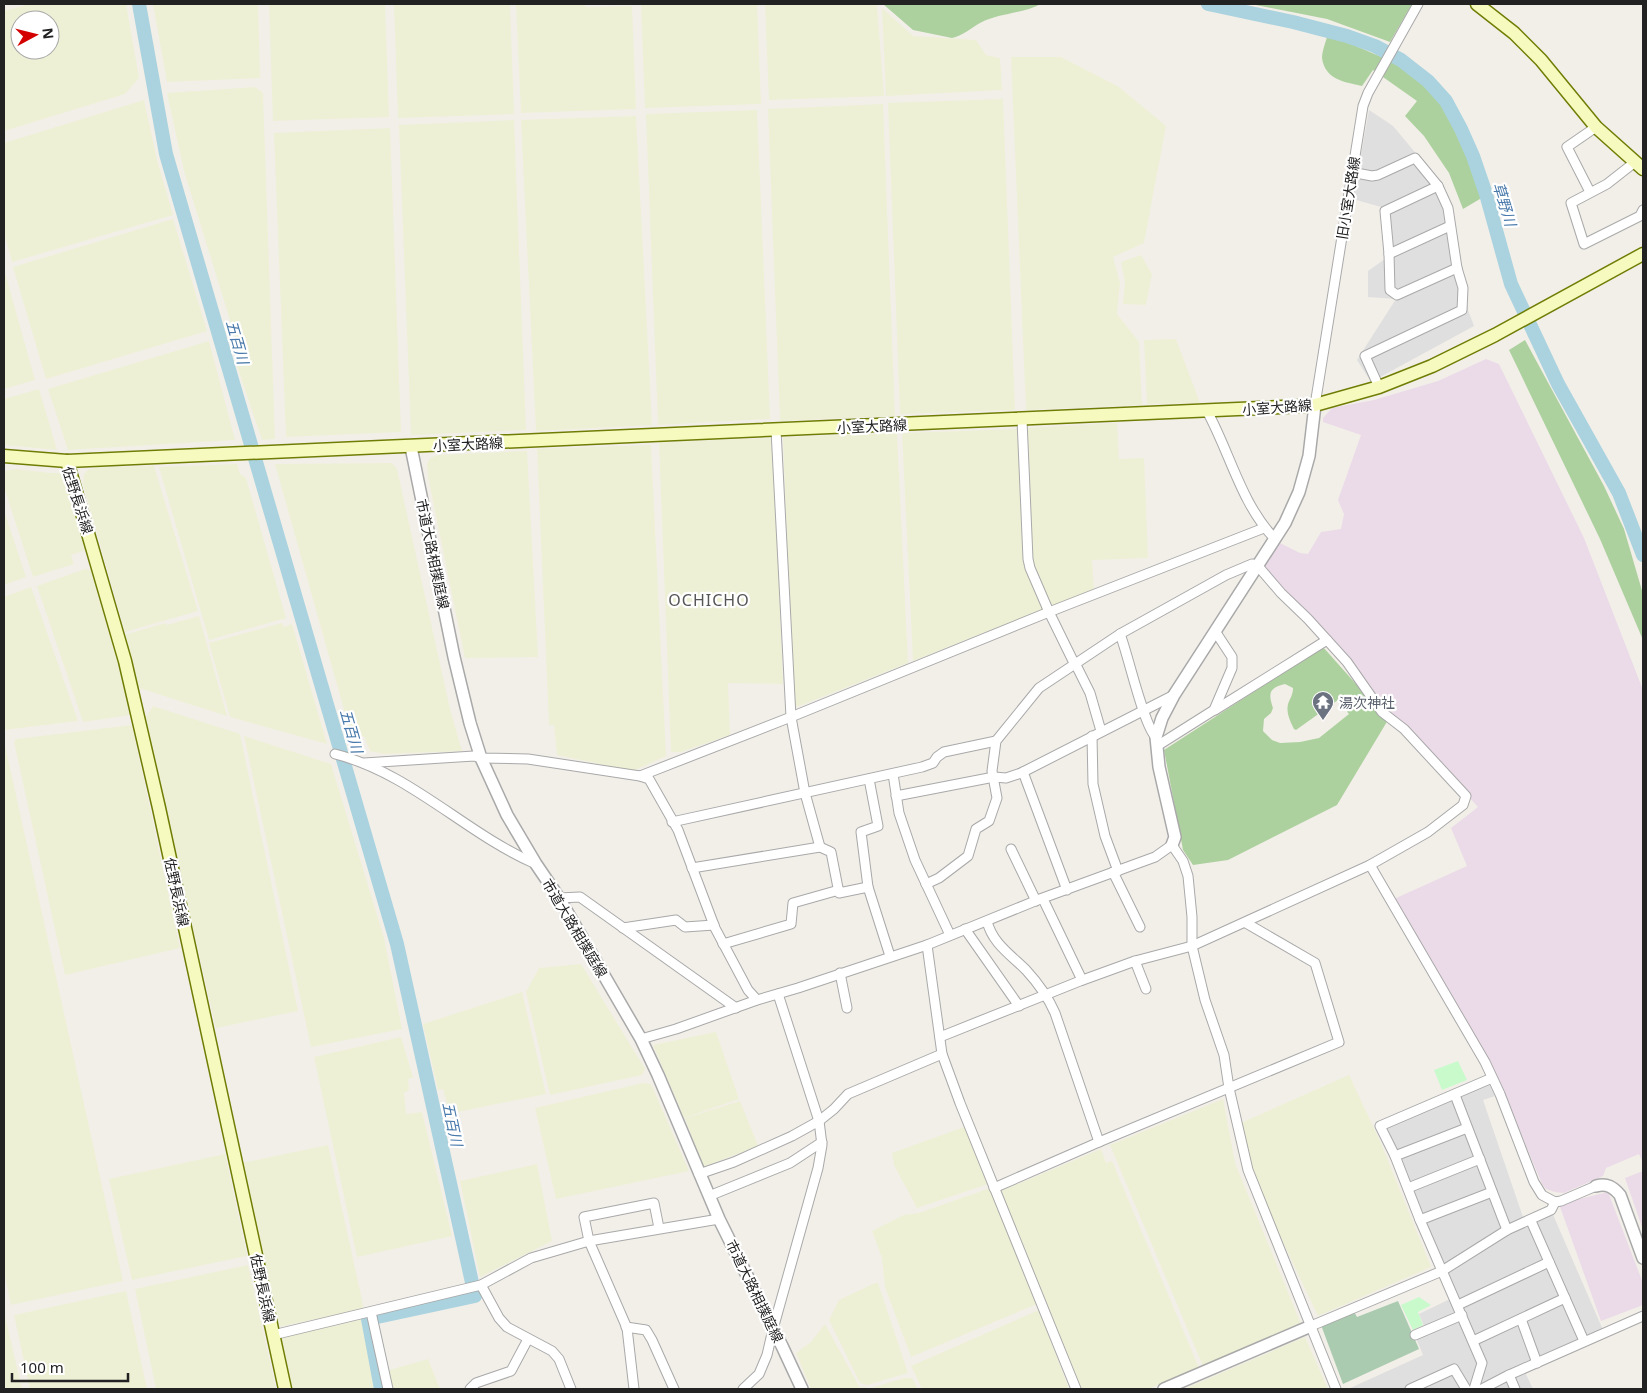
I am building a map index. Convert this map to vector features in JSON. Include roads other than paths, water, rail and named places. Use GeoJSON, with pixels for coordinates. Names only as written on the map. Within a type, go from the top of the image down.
{"type":"FeatureCollection","features":[{"type":"Feature","properties":{"kind":"main road"},"geometry":{"type":"LineString","coordinates":[[1478,4],[1541,60],[1596,127],[1639,165]]}},
{"type":"Feature","properties":{"kind":"main road","name":"小室大路線"},"geometry":{"type":"LineString","coordinates":[[67,461],[1208,412],[1315,405],[1379,387],[1432,366],[1643,254]]}},
{"type":"Feature","properties":{"kind":"main road","name":"佐野長浜線"},"geometry":{"type":"LineString","coordinates":[[4,456],[67,461],[125,661],[155,790],[285,1389]]}},
{"type":"Feature","properties":{"kind":"street","name":"旧小室大路線"},"geometry":{"type":"LineString","coordinates":[[1315,405],[1363,106],[1368,93],[1418,4]]}},
{"type":"Feature","properties":{"kind":"street"},"geometry":{"type":"LineString","coordinates":[[1590,192],[1567,148],[1596,127]]}},
{"type":"Feature","properties":{"kind":"street"},"geometry":{"type":"LineString","coordinates":[[1351,172],[1372,176],[1415,158],[1438,186],[1448,208],[1457,268],[1463,288],[1462,310],[1365,356],[1379,387]]}},
{"type":"Feature","properties":{"kind":"street"},"geometry":{"type":"LineString","coordinates":[[1639,165],[1571,203],[1584,244],[1640,216],[1643,210]]}},
{"type":"Feature","properties":{"kind":"street"},"geometry":{"type":"LineString","coordinates":[[1438,186],[1384,211],[1389,254],[1390,290],[1397,295],[1457,268]]}},
{"type":"Feature","properties":{"kind":"street"},"geometry":{"type":"LineString","coordinates":[[1389,254],[1450,226]]}},
{"type":"Feature","properties":{"kind":"street"},"geometry":{"type":"LineString","coordinates":[[641,1039],[927,945],[1155,857],[1172,846],[1175,837],[1160,767],[1157,742],[1162,718],[1174,695],[1285,523],[1299,492],[1309,456],[1315,405]]}},
{"type":"Feature","properties":{"kind":"street"},"geometry":{"type":"LineString","coordinates":[[1208,412],[1246,497],[1264,528],[1274,538]]}},
{"type":"Feature","properties":{"kind":"street"},"geometry":{"type":"LineString","coordinates":[[1022,420],[1028,559],[1030,568],[1049,612],[1090,693],[1101,731]]}},
{"type":"Feature","properties":{"kind":"street"},"geometry":{"type":"LineString","coordinates":[[776,430],[791,717],[804,793],[820,847]]}},
{"type":"Feature","properties":{"kind":"street","name":"市道大路相撲庭線"},"geometry":{"type":"LineString","coordinates":[[411,447],[454,657],[470,723],[481,758],[507,815],[559,898],[641,1039],[719,1219],[802,1389]]}},
{"type":"Feature","properties":{"kind":"street"},"geometry":{"type":"LineString","coordinates":[[640,776],[1264,528]]}},
{"type":"Feature","properties":{"kind":"street"},"geometry":{"type":"LineString","coordinates":[[926,884],[940,878],[968,856],[976,829],[989,821],[997,798],[992,771],[996,741],[1039,688],[1120,634],[1226,575],[1252,564],[1257,565],[1347,662],[1382,712],[1404,729],[1466,796],[1463,805],[1428,832],[1370,865],[1246,923],[1192,946],[1135,961],[1082,980],[940,1037]]}},
{"type":"Feature","properties":{"kind":"street"},"geometry":{"type":"LineString","coordinates":[[1214,710],[1232,668],[1232,657],[1215,631]]}},
{"type":"Feature","properties":{"kind":"street"},"geometry":{"type":"LineString","coordinates":[[1120,634],[1127,650],[1143,709],[1157,742]]}},
{"type":"Feature","properties":{"kind":"street"},"geometry":{"type":"LineString","coordinates":[[1157,742],[1214,710],[1327,640]]}},
{"type":"Feature","properties":{"kind":"street"},"geometry":{"type":"LineString","coordinates":[[896,796],[994,777],[1006,778],[1023,772],[1143,709],[1174,695]]}},
{"type":"Feature","properties":{"kind":"street"},"geometry":{"type":"LineString","coordinates":[[1092,736],[1093,784],[1105,836],[1115,872],[1140,927]]}},
{"type":"Feature","properties":{"kind":"street"},"geometry":{"type":"LineString","coordinates":[[672,822],[922,767],[933,763],[944,752],[996,741]]}},
{"type":"Feature","properties":{"kind":"street"},"geometry":{"type":"LineString","coordinates":[[335,754],[364,764],[402,782],[514,854],[536,864]]}},
{"type":"Feature","properties":{"kind":"street"},"geometry":{"type":"LineString","coordinates":[[364,764],[474,756],[481,758],[528,759],[640,776],[648,779],[678,830],[723,944],[748,990],[757,1000]]}},
{"type":"Feature","properties":{"kind":"street"},"geometry":{"type":"LineString","coordinates":[[1023,772],[1067,890]]}},
{"type":"Feature","properties":{"kind":"street"},"geometry":{"type":"LineString","coordinates":[[893,774],[899,813],[915,860],[950,935]]}},
{"type":"Feature","properties":{"kind":"street"},"geometry":{"type":"LineString","coordinates":[[869,779],[878,826],[862,832],[868,887],[890,956]]}},
{"type":"Feature","properties":{"kind":"street"},"geometry":{"type":"LineString","coordinates":[[1172,846],[1183,861],[1188,876],[1192,917],[1192,946],[1205,1000],[1224,1055],[1229,1088],[1248,1170],[1336,1389]]}},
{"type":"Feature","properties":{"kind":"street"},"geometry":{"type":"LineString","coordinates":[[692,868],[820,847],[831,852],[840,893],[868,887]]}},
{"type":"Feature","properties":{"kind":"street"},"geometry":{"type":"LineString","coordinates":[[1011,849],[1082,980]]}},
{"type":"Feature","properties":{"kind":"street"},"geometry":{"type":"LineString","coordinates":[[1370,865],[1485,1062],[1534,1182],[1542,1195],[1555,1202],[1561,1202],[1596,1186],[1608,1185],[1620,1195],[1643,1258]]}},
{"type":"Feature","properties":{"kind":"street"},"geometry":{"type":"LineString","coordinates":[[723,944],[791,924],[793,904],[839,890]]}},
{"type":"Feature","properties":{"kind":"street"},"geometry":{"type":"LineString","coordinates":[[559,898],[580,897],[736,1008]]}},
{"type":"Feature","properties":{"kind":"street"},"geometry":{"type":"LineString","coordinates":[[623,928],[676,920],[685,927],[714,925]]}},
{"type":"Feature","properties":{"kind":"street"},"geometry":{"type":"LineString","coordinates":[[987,921],[990,932],[1002,948],[1047,995],[1055,1013],[1099,1142]]}},
{"type":"Feature","properties":{"kind":"street"},"geometry":{"type":"LineString","coordinates":[[994,1188],[1339,1042],[1315,963],[1246,923]]}},
{"type":"Feature","properties":{"kind":"street"},"geometry":{"type":"LineString","coordinates":[[965,929],[1020,1006]]}},
{"type":"Feature","properties":{"kind":"street"},"geometry":{"type":"LineString","coordinates":[[927,945],[936,1024],[942,1054],[1076,1389]]}},
{"type":"Feature","properties":{"kind":"street"},"geometry":{"type":"LineString","coordinates":[[1135,961],[1146,989]]}},
{"type":"Feature","properties":{"kind":"street"},"geometry":{"type":"LineString","coordinates":[[840,973],[847,1008]]}},
{"type":"Feature","properties":{"kind":"street"},"geometry":{"type":"LineString","coordinates":[[744,1389],[759,1374],[767,1355],[818,1168],[822,1142],[819,1121],[778,994]]}},
{"type":"Feature","properties":{"kind":"street"},"geometry":{"type":"LineString","coordinates":[[699,1174],[734,1162],[792,1136],[819,1121],[848,1094],[942,1054]]}},
{"type":"Feature","properties":{"kind":"street"},"geometry":{"type":"LineString","coordinates":[[1474,1389],[1482,1363],[1420,1220],[1395,1156],[1380,1126],[1492,1078]]}},
{"type":"Feature","properties":{"kind":"street"},"geometry":{"type":"LineString","coordinates":[[1455,1095],[1508,1230]]}},
{"type":"Feature","properties":{"kind":"street"},"geometry":{"type":"LineString","coordinates":[[1395,1156],[1467,1128]]}},
{"type":"Feature","properties":{"kind":"street"},"geometry":{"type":"LineString","coordinates":[[710,1196],[790,1163],[822,1142]]}},
{"type":"Feature","properties":{"kind":"street"},"geometry":{"type":"LineString","coordinates":[[1408,1188],[1480,1159]]}},
{"type":"Feature","properties":{"kind":"street"},"geometry":{"type":"LineString","coordinates":[[1420,1220],[1492,1192]]}},
{"type":"Feature","properties":{"kind":"street"},"geometry":{"type":"LineString","coordinates":[[634,1389],[626,1327],[589,1241],[584,1217],[654,1202],[659,1228]]}},
{"type":"Feature","properties":{"kind":"street"},"geometry":{"type":"LineString","coordinates":[[1164,1389],[1442,1271],[1508,1230],[1551,1210],[1555,1202]]}},
{"type":"Feature","properties":{"kind":"street"},"geometry":{"type":"LineString","coordinates":[[273,1335],[467,1289],[480,1285],[532,1258],[589,1241],[719,1219]]}},
{"type":"Feature","properties":{"kind":"street"},"geometry":{"type":"LineString","coordinates":[[1531,1220],[1584,1341]]}},
{"type":"Feature","properties":{"kind":"street"},"geometry":{"type":"LineString","coordinates":[[1458,1305],[1549,1262]]}},
{"type":"Feature","properties":{"kind":"street"},"geometry":{"type":"LineString","coordinates":[[480,1285],[499,1318],[507,1327],[552,1351],[559,1360],[571,1389]]}},
{"type":"Feature","properties":{"kind":"street"},"geometry":{"type":"LineString","coordinates":[[1473,1341],[1565,1298]]}},
{"type":"Feature","properties":{"kind":"street"},"geometry":{"type":"LineString","coordinates":[[371,1312],[388,1389]]}},
{"type":"Feature","properties":{"kind":"street"},"geometry":{"type":"LineString","coordinates":[[1415,1335],[1462,1315]]}},
{"type":"Feature","properties":{"kind":"street"},"geometry":{"type":"LineString","coordinates":[[1482,1389],[1509,1375],[1643,1316]]}},
{"type":"Feature","properties":{"kind":"street"},"geometry":{"type":"LineString","coordinates":[[1521,1319],[1537,1363]]}},
{"type":"Feature","properties":{"kind":"street"},"geometry":{"type":"LineString","coordinates":[[626,1327],[646,1330],[674,1389]]}},
{"type":"Feature","properties":{"kind":"street"},"geometry":{"type":"LineString","coordinates":[[470,1389],[476,1383],[511,1371],[528,1339]]}},
{"type":"Feature","properties":{"kind":"street"},"geometry":{"type":"LineString","coordinates":[[1410,1389],[1454,1369],[1466,1389]]}},
{"type":"Feature","properties":{"kind":"street"},"geometry":{"type":"LineString","coordinates":[[1509,1375],[1515,1389]]}},
{"type":"Feature","properties":{"kind":"waterway","name":"五百川"},"geometry":{"type":"LineString","coordinates":[[139,4],[166,154],[397,944],[475,1296],[368,1319],[381,1389]]}},
{"type":"Feature","properties":{"kind":"waterway","name":"草野川"},"geometry":{"type":"LineString","coordinates":[[1208,4],[1293,22],[1347,36],[1375,46],[1401,60],[1428,81],[1446,101],[1473,156],[1486,194],[1511,284],[1558,384],[1619,493],[1643,555]]}},
{"type":"Feature","properties":{"kind":"place","name":"湯次神社"},"geometry":{"type":"Point","coordinates":[1323,721]}},
{"type":"Feature","properties":{"kind":"district","name":"OCHICHO"},"geometry":{"type":"Point","coordinates":[709,600]}}]}
